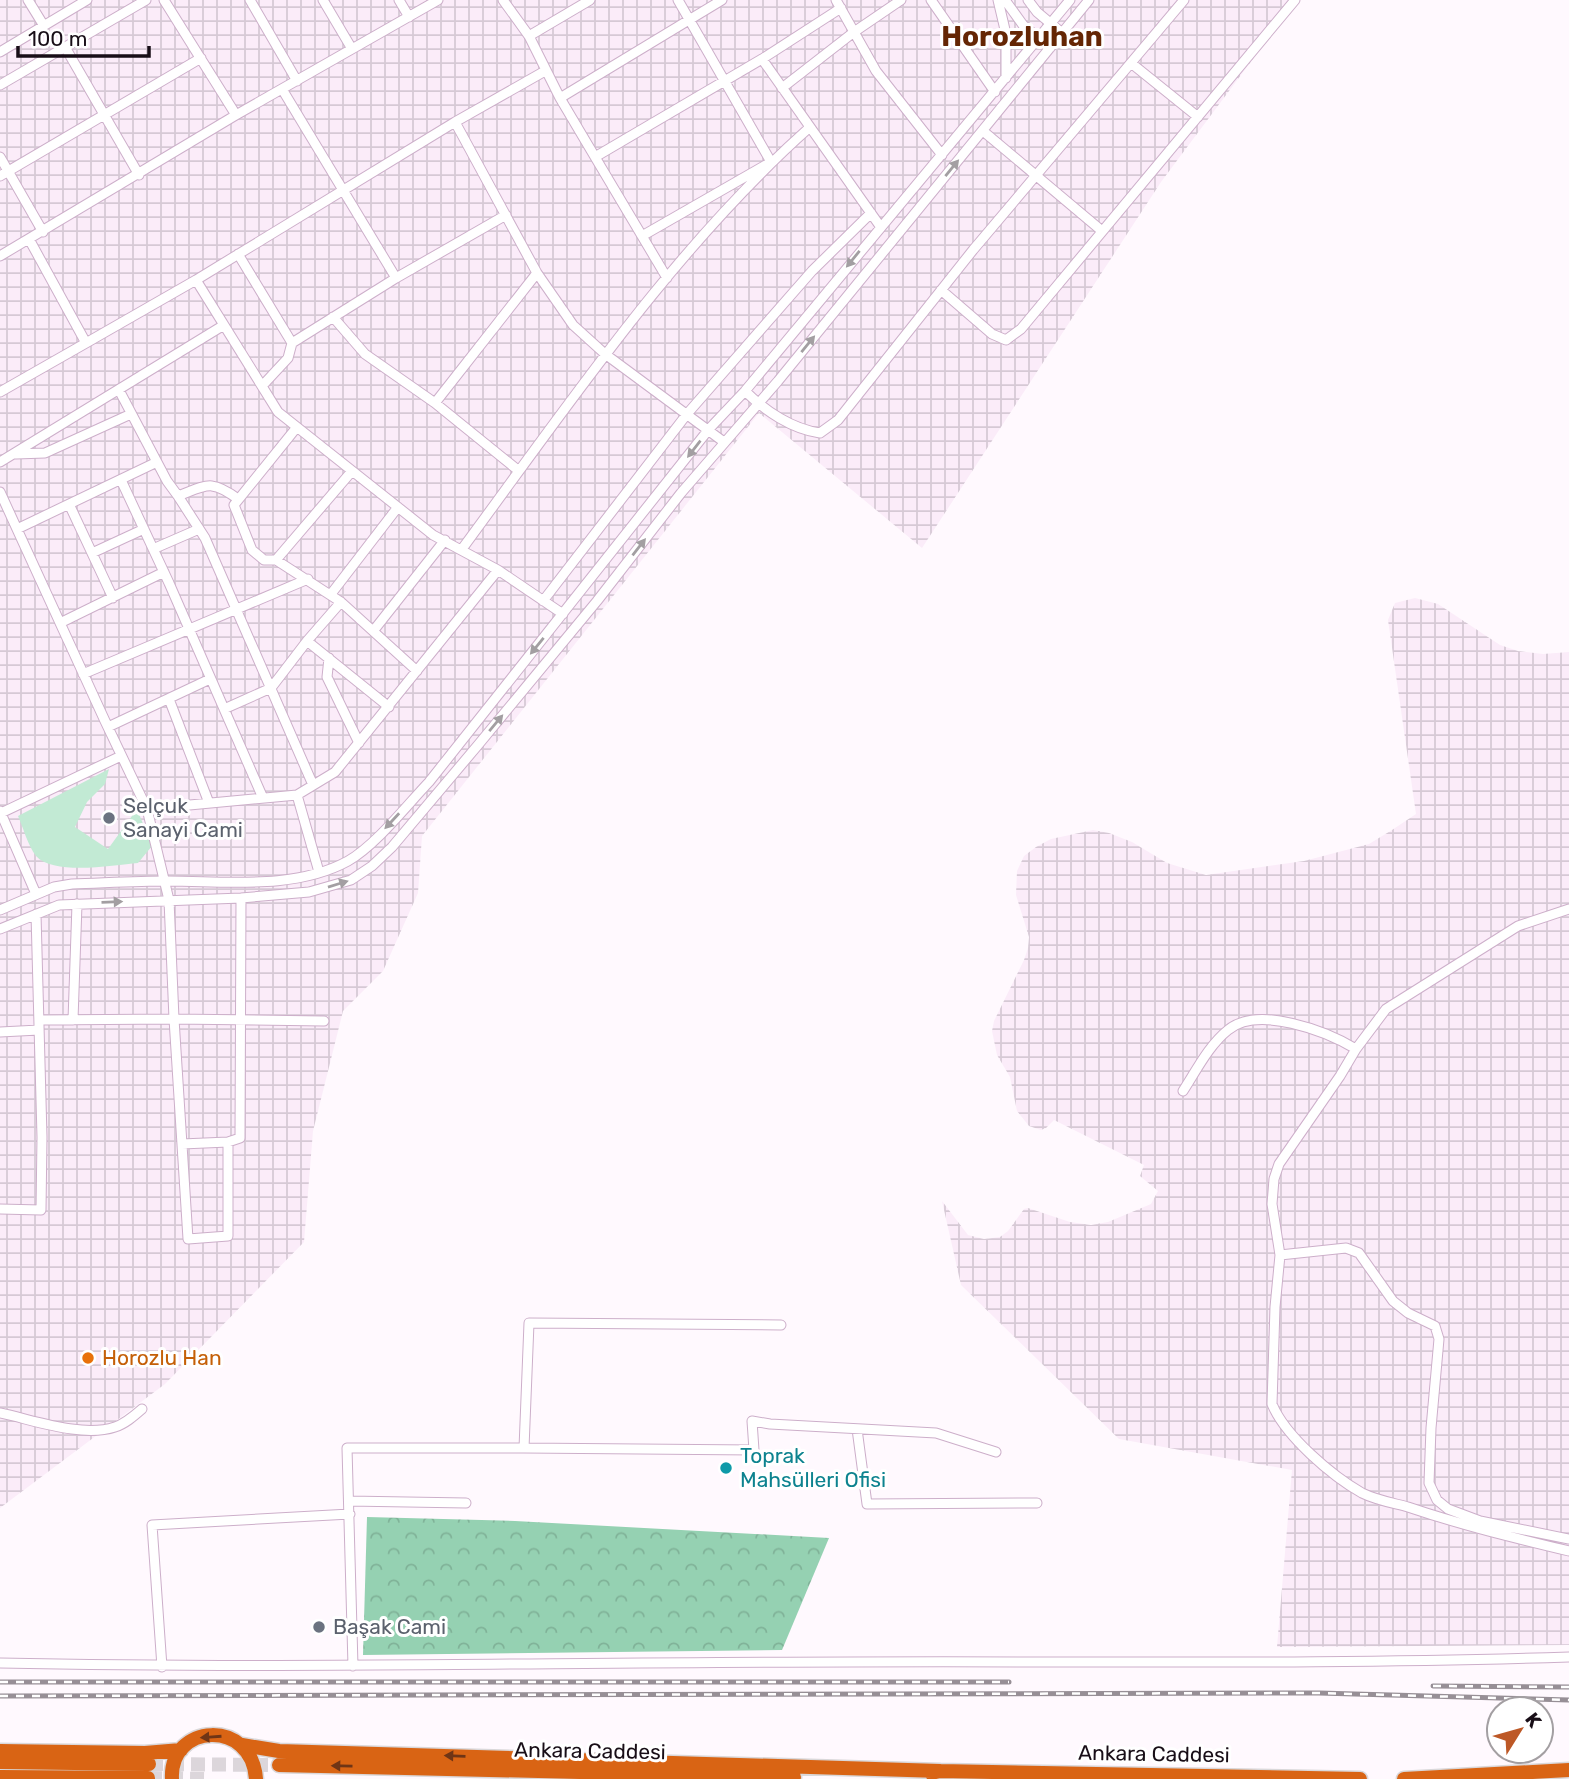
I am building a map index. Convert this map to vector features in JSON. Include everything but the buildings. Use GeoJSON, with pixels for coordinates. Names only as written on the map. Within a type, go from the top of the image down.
{"type":"FeatureCollection","features":[{"type":"Feature","properties":{"kind":"highway"},"geometry":{"type":"LineString","coordinates":[[172,1779],[175,1761],[181,1750],[191,1741],[218,1735],[231,1738],[251,1755],[256,1768],[256,1779]]}},
{"type":"Feature","properties":{"kind":"highway"},"geometry":{"type":"LineString","coordinates":[[0,1742],[50,1751]]}},
{"type":"Feature","properties":{"kind":"highway"},"geometry":{"type":"LineString","coordinates":[[242,1745],[279,1751],[940,1772]]}},
{"type":"Feature","properties":{"kind":"highway"},"geometry":{"type":"LineString","coordinates":[[0,1751],[145,1753],[181,1750]]}},
{"type":"Feature","properties":{"kind":"highway"},"geometry":{"type":"LineString","coordinates":[[0,1762],[148,1771]]}},
{"type":"Feature","properties":{"kind":"highway","name":"Ankara Caddesi"},"geometry":{"type":"LineString","coordinates":[[279,1765],[900,1779]]}},
{"type":"Feature","properties":{"kind":"highway"},"geometry":{"type":"LineString","coordinates":[[1404,1779],[1569,1770]]}},
{"type":"Feature","properties":{"kind":"highway"},"geometry":{"type":"LineString","coordinates":[[0,1777],[148,1771]]}},
{"type":"Feature","properties":{"kind":"highway","name":"Ankara Caddesi"},"geometry":{"type":"LineString","coordinates":[[906,1779],[940,1772],[1360,1779]]}},
{"type":"Feature","properties":{"kind":"street"},"geometry":{"type":"LineString","coordinates":[[28,0],[44,26]]}},
{"type":"Feature","properties":{"kind":"street"},"geometry":{"type":"LineString","coordinates":[[0,52],[87,0]]}},
{"type":"Feature","properties":{"kind":"street"},"geometry":{"type":"LineString","coordinates":[[0,85],[146,0]]}},
{"type":"Feature","properties":{"kind":"street"},"geometry":{"type":"LineString","coordinates":[[164,0],[236,116]]}},
{"type":"Feature","properties":{"kind":"street"},"geometry":{"type":"LineString","coordinates":[[250,0],[297,81]]}},
{"type":"Feature","properties":{"kind":"street"},"geometry":{"type":"LineString","coordinates":[[323,0],[352,49]]}},
{"type":"Feature","properties":{"kind":"street"},"geometry":{"type":"LineString","coordinates":[[399,0],[409,17]]}},
{"type":"Feature","properties":{"kind":"street"},"geometry":{"type":"LineString","coordinates":[[0,256],[438,0]]}},
{"type":"Feature","properties":{"kind":"street"},"geometry":{"type":"LineString","coordinates":[[503,0],[529,36],[545,71],[667,278]]}},
{"type":"Feature","properties":{"kind":"street"},"geometry":{"type":"LineString","coordinates":[[529,36],[590,0]]}},
{"type":"Feature","properties":{"kind":"street"},"geometry":{"type":"LineString","coordinates":[[678,0],[771,162]]}},
{"type":"Feature","properties":{"kind":"street"},"geometry":{"type":"LineString","coordinates":[[560,97],[722,0]]}},
{"type":"Feature","properties":{"kind":"street"},"geometry":{"type":"LineString","coordinates":[[782,88],[854,32],[901,0]]}},
{"type":"Feature","properties":{"kind":"street"},"geometry":{"type":"LineString","coordinates":[[931,0],[995,92]]}},
{"type":"Feature","properties":{"kind":"street"},"geometry":{"type":"LineString","coordinates":[[998,0],[1006,34],[1006,78]]}},
{"type":"Feature","properties":{"kind":"street"},"geometry":{"type":"LineString","coordinates":[[1005,0],[1023,25],[1050,48]]}},
{"type":"Feature","properties":{"kind":"street"},"geometry":{"type":"LineString","coordinates":[[1028,0],[1037,12],[1062,33]]}},
{"type":"Feature","properties":{"kind":"street"},"geometry":{"type":"LineString","coordinates":[[0,910],[54,887],[72,884],[280,880],[319,872],[349,860],[381,833],[429,782],[709,429],[745,391],[1070,0]]}},
{"type":"Feature","properties":{"kind":"street"},"geometry":{"type":"LineString","coordinates":[[0,929],[59,905],[241,898],[309,892],[351,880],[372,866],[392,847],[597,601],[681,493],[1089,0]]}},
{"type":"Feature","properties":{"kind":"street"},"geometry":{"type":"LineString","coordinates":[[745,391],[757,403],[802,430],[820,433],[838,420],[941,290],[1184,0]]}},
{"type":"Feature","properties":{"kind":"street"},"geometry":{"type":"LineString","coordinates":[[941,290],[992,334],[1006,340],[1021,329],[1295,0]]}},
{"type":"Feature","properties":{"kind":"street"},"geometry":{"type":"LineString","coordinates":[[595,157],[762,59],[838,4],[876,71],[942,155]]}},
{"type":"Feature","properties":{"kind":"street"},"geometry":{"type":"LineString","coordinates":[[65,47],[139,175]]}},
{"type":"Feature","properties":{"kind":"street"},"geometry":{"type":"LineString","coordinates":[[4,173],[201,58]]}},
{"type":"Feature","properties":{"kind":"street"},"geometry":{"type":"LineString","coordinates":[[762,59],[880,226]]}},
{"type":"Feature","properties":{"kind":"street"},"geometry":{"type":"LineString","coordinates":[[1131,63],[1198,117]]}},
{"type":"Feature","properties":{"kind":"street"},"geometry":{"type":"LineString","coordinates":[[0,392],[196,280],[455,122],[545,71]]}},
{"type":"Feature","properties":{"kind":"street"},"geometry":{"type":"LineString","coordinates":[[282,89],[396,278]]}},
{"type":"Feature","properties":{"kind":"street"},"geometry":{"type":"LineString","coordinates":[[455,122],[537,273],[573,325],[605,354],[724,442]]}},
{"type":"Feature","properties":{"kind":"street"},"geometry":{"type":"LineString","coordinates":[[462,549],[605,354],[667,278],[771,162],[810,127]]}},
{"type":"Feature","properties":{"kind":"street"},"geometry":{"type":"LineString","coordinates":[[983,131],[1102,231]]}},
{"type":"Feature","properties":{"kind":"street"},"geometry":{"type":"LineString","coordinates":[[0,157],[4,173],[43,232]]}},
{"type":"Feature","properties":{"kind":"street"},"geometry":{"type":"LineString","coordinates":[[642,236],[771,162]]}},
{"type":"Feature","properties":{"kind":"street"},"geometry":{"type":"LineString","coordinates":[[543,601],[687,414],[812,271],[871,213]]}},
{"type":"Feature","properties":{"kind":"street"},"geometry":{"type":"LineString","coordinates":[[262,386],[288,358],[292,343],[396,278],[506,215]]}},
{"type":"Feature","properties":{"kind":"street"},"geometry":{"type":"LineString","coordinates":[[29,239],[86,343]]}},
{"type":"Feature","properties":{"kind":"street"},"geometry":{"type":"LineString","coordinates":[[239,254],[292,343]]}},
{"type":"Feature","properties":{"kind":"street"},"geometry":{"type":"LineString","coordinates":[[435,403],[537,273]]}},
{"type":"Feature","properties":{"kind":"street"},"geometry":{"type":"LineString","coordinates":[[196,280],[278,412],[433,535],[498,570],[563,614]]}},
{"type":"Feature","properties":{"kind":"street"},"geometry":{"type":"LineString","coordinates":[[333,317],[365,354],[435,403],[519,471]]}},
{"type":"Feature","properties":{"kind":"street"},"geometry":{"type":"LineString","coordinates":[[0,462],[224,325]]}},
{"type":"Feature","properties":{"kind":"street"},"geometry":{"type":"LineString","coordinates":[[119,390],[157,462],[200,529],[313,785]]}},
{"type":"Feature","properties":{"kind":"street"},"geometry":{"type":"LineString","coordinates":[[14,454],[44,453],[131,414]]}},
{"type":"Feature","properties":{"kind":"street"},"geometry":{"type":"LineString","coordinates":[[297,427],[234,505],[252,550],[264,560],[276,559],[331,594],[374,629],[417,671]]}},
{"type":"Feature","properties":{"kind":"street"},"geometry":{"type":"LineString","coordinates":[[17,529],[157,462]]}},
{"type":"Feature","properties":{"kind":"street"},"geometry":{"type":"LineString","coordinates":[[276,559],[352,471]]}},
{"type":"Feature","properties":{"kind":"street"},"geometry":{"type":"LineString","coordinates":[[121,480],[263,798]]}},
{"type":"Feature","properties":{"kind":"street"},"geometry":{"type":"LineString","coordinates":[[178,496],[207,485],[219,486],[239,499]]}},
{"type":"Feature","properties":{"kind":"street"},"geometry":{"type":"LineString","coordinates":[[0,492],[148,809],[169,900],[188,1240],[228,1236],[228,1142]]}},
{"type":"Feature","properties":{"kind":"street"},"geometry":{"type":"LineString","coordinates":[[69,504],[113,598]]}},
{"type":"Feature","properties":{"kind":"street"},"geometry":{"type":"LineString","coordinates":[[331,594],[398,507]]}},
{"type":"Feature","properties":{"kind":"street"},"geometry":{"type":"LineString","coordinates":[[92,553],[144,529]]}},
{"type":"Feature","properties":{"kind":"street"},"geometry":{"type":"LineString","coordinates":[[153,549],[200,529]]}},
{"type":"Feature","properties":{"kind":"street"},"geometry":{"type":"LineString","coordinates":[[374,629],[444,540]]}},
{"type":"Feature","properties":{"kind":"street"},"geometry":{"type":"LineString","coordinates":[[148,809],[297,795],[335,772],[498,570]]}},
{"type":"Feature","properties":{"kind":"street"},"geometry":{"type":"LineString","coordinates":[[60,623],[164,572]]}},
{"type":"Feature","properties":{"kind":"street"},"geometry":{"type":"LineString","coordinates":[[83,674],[308,579]]}},
{"type":"Feature","properties":{"kind":"street"},"geometry":{"type":"LineString","coordinates":[[224,709],[271,688],[307,640],[341,602]]}},
{"type":"Feature","properties":{"kind":"street"},"geometry":{"type":"LineString","coordinates":[[307,640],[388,707]]}},
{"type":"Feature","properties":{"kind":"street"},"geometry":{"type":"LineString","coordinates":[[329,658],[327,677],[359,743]]}},
{"type":"Feature","properties":{"kind":"street"},"geometry":{"type":"LineString","coordinates":[[108,727],[211,679]]}},
{"type":"Feature","properties":{"kind":"street"},"geometry":{"type":"LineString","coordinates":[[169,699],[209,803]]}},
{"type":"Feature","properties":{"kind":"street"},"geometry":{"type":"LineString","coordinates":[[36,894],[1,812],[121,755]]}},
{"type":"Feature","properties":{"kind":"street"},"geometry":{"type":"LineString","coordinates":[[297,795],[319,872]]}},
{"type":"Feature","properties":{"kind":"street"},"geometry":{"type":"LineString","coordinates":[[182,1144],[228,1142],[240,1138],[241,898]]}},
{"type":"Feature","properties":{"kind":"street"},"geometry":{"type":"LineString","coordinates":[[73,1020],[77,904]]}},
{"type":"Feature","properties":{"kind":"street"},"geometry":{"type":"LineString","coordinates":[[1569,909],[1518,926],[1386,1009],[1279,1164],[1274,1179],[1272,1204],[1280,1255],[1275,1307],[1272,1404],[1277,1417],[1291,1435],[1344,1482],[1365,1494],[1451,1522],[1569,1551]]}},
{"type":"Feature","properties":{"kind":"street"},"geometry":{"type":"LineString","coordinates":[[0,1209],[41,1210],[42,1137],[36,914]]}},
{"type":"Feature","properties":{"kind":"street"},"geometry":{"type":"LineString","coordinates":[[1183,1091],[1212,1048],[1228,1030],[1241,1022],[1267,1019],[1294,1024],[1338,1038],[1356,1049]]}},
{"type":"Feature","properties":{"kind":"street"},"geometry":{"type":"LineString","coordinates":[[39,1020],[324,1021]]}},
{"type":"Feature","properties":{"kind":"street"},"geometry":{"type":"LineString","coordinates":[[0,1032],[39,1031]]}},
{"type":"Feature","properties":{"kind":"street"},"geometry":{"type":"LineString","coordinates":[[1280,1255],[1346,1248],[1359,1253],[1393,1301],[1408,1313],[1436,1326],[1438,1339],[1430,1428],[1429,1483],[1437,1500],[1448,1509],[1480,1521],[1569,1539]]}},
{"type":"Feature","properties":{"kind":"street"},"geometry":{"type":"LineString","coordinates":[[524,1448],[529,1323],[781,1325]]}},
{"type":"Feature","properties":{"kind":"street"},"geometry":{"type":"LineString","coordinates":[[0,1413],[87,1432],[115,1427],[131,1419],[142,1409]]}},
{"type":"Feature","properties":{"kind":"street"},"geometry":{"type":"LineString","coordinates":[[353,1665],[347,1448],[754,1450],[752,1421],[936,1433],[996,1452]]}},
{"type":"Feature","properties":{"kind":"street"},"geometry":{"type":"LineString","coordinates":[[858,1429],[867,1504],[1037,1503]]}},
{"type":"Feature","properties":{"kind":"street"},"geometry":{"type":"LineString","coordinates":[[349,1502],[466,1503]]}},
{"type":"Feature","properties":{"kind":"street"},"geometry":{"type":"LineString","coordinates":[[162,1667],[152,1525],[350,1514]]}},
{"type":"Feature","properties":{"kind":"street"},"geometry":{"type":"LineString","coordinates":[[0,1663],[162,1667],[852,1662],[1194,1664],[1569,1657]]}},
{"type":"Feature","properties":{"kind":"shaded area"},"geometry":{"type":"Polygon","coordinates":[[[0,0],[1297,0],[1161,182],[922,548],[759,413],[422,836],[418,893],[383,971],[343,1011],[313,1131],[304,1242],[165,1384],[0,1508],[0,0]]]}},
{"type":"Feature","properties":{"kind":"shaded area"},"geometry":{"type":"Polygon","coordinates":[[[1415,598],[1438,604],[1500,645],[1518,651],[1543,654],[1569,652],[1569,1645],[1277,1647],[1292,1470],[1119,1439],[961,1285],[942,1201],[968,1235],[984,1239],[1000,1237],[1008,1231],[1024,1209],[1028,1208],[1070,1222],[1091,1225],[1108,1222],[1151,1204],[1158,1191],[1140,1176],[1144,1165],[1054,1120],[1041,1130],[1029,1126],[1017,1111],[1010,1077],[997,1055],[992,1031],[994,1021],[1028,948],[1029,937],[1016,895],[1017,871],[1024,856],[1036,847],[1051,839],[1093,830],[1132,842],[1167,863],[1206,875],[1304,861],[1369,844],[1416,814],[1388,620],[1395,603],[1415,598]]]}},
{"type":"Feature","properties":{"kind":"green space"},"geometry":{"type":"Polygon","coordinates":[[[109,769],[105,784],[87,802],[75,827],[108,849],[137,809],[152,846],[138,863],[70,868],[56,866],[36,856],[18,816],[109,769]]]}},
{"type":"Feature","properties":{"kind":"green space"},"geometry":{"type":"Polygon","coordinates":[[[367,1517],[515,1521],[829,1538],[782,1650],[363,1655],[367,1517]]]}},
{"type":"Feature","properties":{"kind":"tunnel"},"geometry":{"type":"LineString","coordinates":[[149,1764],[279,1765]]}},
{"type":"Feature","properties":{"kind":"tunnel"},"geometry":{"type":"LineString","coordinates":[[148,1778],[207,1779]]}},
{"type":"Feature","properties":{"kind":"railway"},"geometry":{"type":"LineString","coordinates":[[0,1682],[1009,1682]]}},
{"type":"Feature","properties":{"kind":"railway"},"geometry":{"type":"LineString","coordinates":[[1433,1686],[1569,1687]]}},
{"type":"Feature","properties":{"kind":"railway"},"geometry":{"type":"LineString","coordinates":[[0,1696],[1319,1693],[1569,1700]]}},
{"type":"Feature","properties":{"kind":"place","name":"Selçuk Sanayi Cami"},"geometry":{"type":"Point","coordinates":[109,818]}},
{"type":"Feature","properties":{"kind":"place","name":"Horozlu Han"},"geometry":{"type":"Point","coordinates":[88,1358]}},
{"type":"Feature","properties":{"kind":"place","name":"Toprak Mahsülleri Ofisi"},"geometry":{"type":"Point","coordinates":[726,1468]}},
{"type":"Feature","properties":{"kind":"place","name":"Başak Cami"},"geometry":{"type":"Point","coordinates":[319,1627]}},
{"type":"Feature","properties":{"kind":"district","name":"Horozluhan"},"geometry":{"type":"Point","coordinates":[1022,36]}}]}
